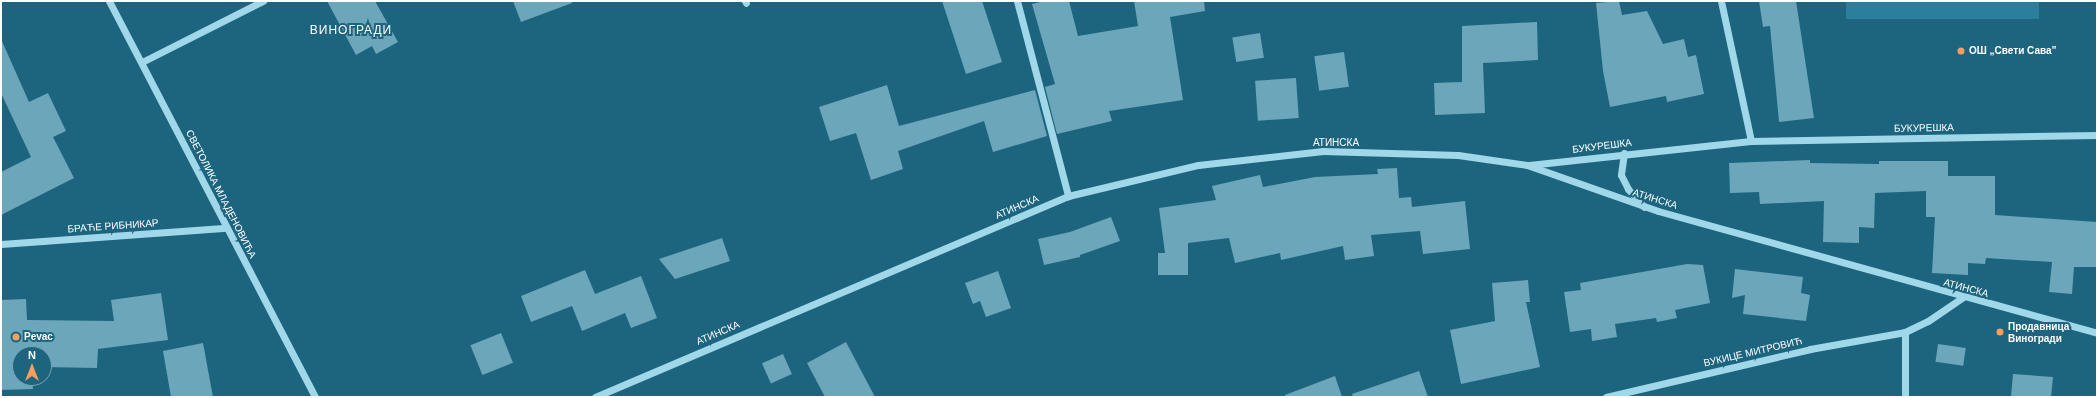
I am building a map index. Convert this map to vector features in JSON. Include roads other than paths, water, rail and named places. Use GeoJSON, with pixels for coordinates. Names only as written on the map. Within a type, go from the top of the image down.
{"type":"FeatureCollection","features":[{"type":"Feature","properties":{"kind":"street","name":"СВЕТОЛИКА МЛАДЕНОВИЋА"},"geometry":{"type":"LineString","coordinates":[[108,1],[142,62],[226,228],[315,397]]}},
{"type":"Feature","properties":{"kind":"street"},"geometry":{"type":"LineString","coordinates":[[142,62],[263,1]]}},
{"type":"Feature","properties":{"kind":"street"},"geometry":{"type":"LineString","coordinates":[[1017,1],[1068,196]]}},
{"type":"Feature","properties":{"kind":"street"},"geometry":{"type":"LineString","coordinates":[[1721,1],[1752,141]]}},
{"type":"Feature","properties":{"kind":"street","name":"БУКУРЕШКА"},"geometry":{"type":"LineString","coordinates":[[1527,165],[1624,153],[1752,141],[2097,135]]}},
{"type":"Feature","properties":{"kind":"street","name":"АТИНСКА"},"geometry":{"type":"LineString","coordinates":[[596,397],[1068,196],[1198,165],[1323,151],[1458,155],[1527,165],[1644,208],[2097,334]]}},
{"type":"Feature","properties":{"kind":"street"},"geometry":{"type":"LineString","coordinates":[[1624,153],[1621,175],[1628,189],[1644,208]]}},
{"type":"Feature","properties":{"kind":"street","name":"БРАЋЕ РИБНИКАР"},"geometry":{"type":"LineString","coordinates":[[1,244],[226,228]]}},
{"type":"Feature","properties":{"kind":"street","name":"ВУКИЦЕ МИТРОВИЋ"},"geometry":{"type":"LineString","coordinates":[[1606,397],[1810,349],[1905,332],[1928,321],[1963,297]]}},
{"type":"Feature","properties":{"kind":"street"},"geometry":{"type":"LineString","coordinates":[[1905,332],[1905,397]]}},
{"type":"Feature","properties":{"kind":"place","name":"ОШ „Свети Сава”"},"geometry":{"type":"Point","coordinates":[1961,51]}},
{"type":"Feature","properties":{"kind":"place","name":"Продавница Виногради"},"geometry":{"type":"Point","coordinates":[2000,332]}},
{"type":"Feature","properties":{"kind":"place","name":"Pevac"},"geometry":{"type":"Point","coordinates":[16,337]}},
{"type":"Feature","properties":{"kind":"district","name":"ВИНОГРАДИ"},"geometry":{"type":"Point","coordinates":[351,31]}}]}
